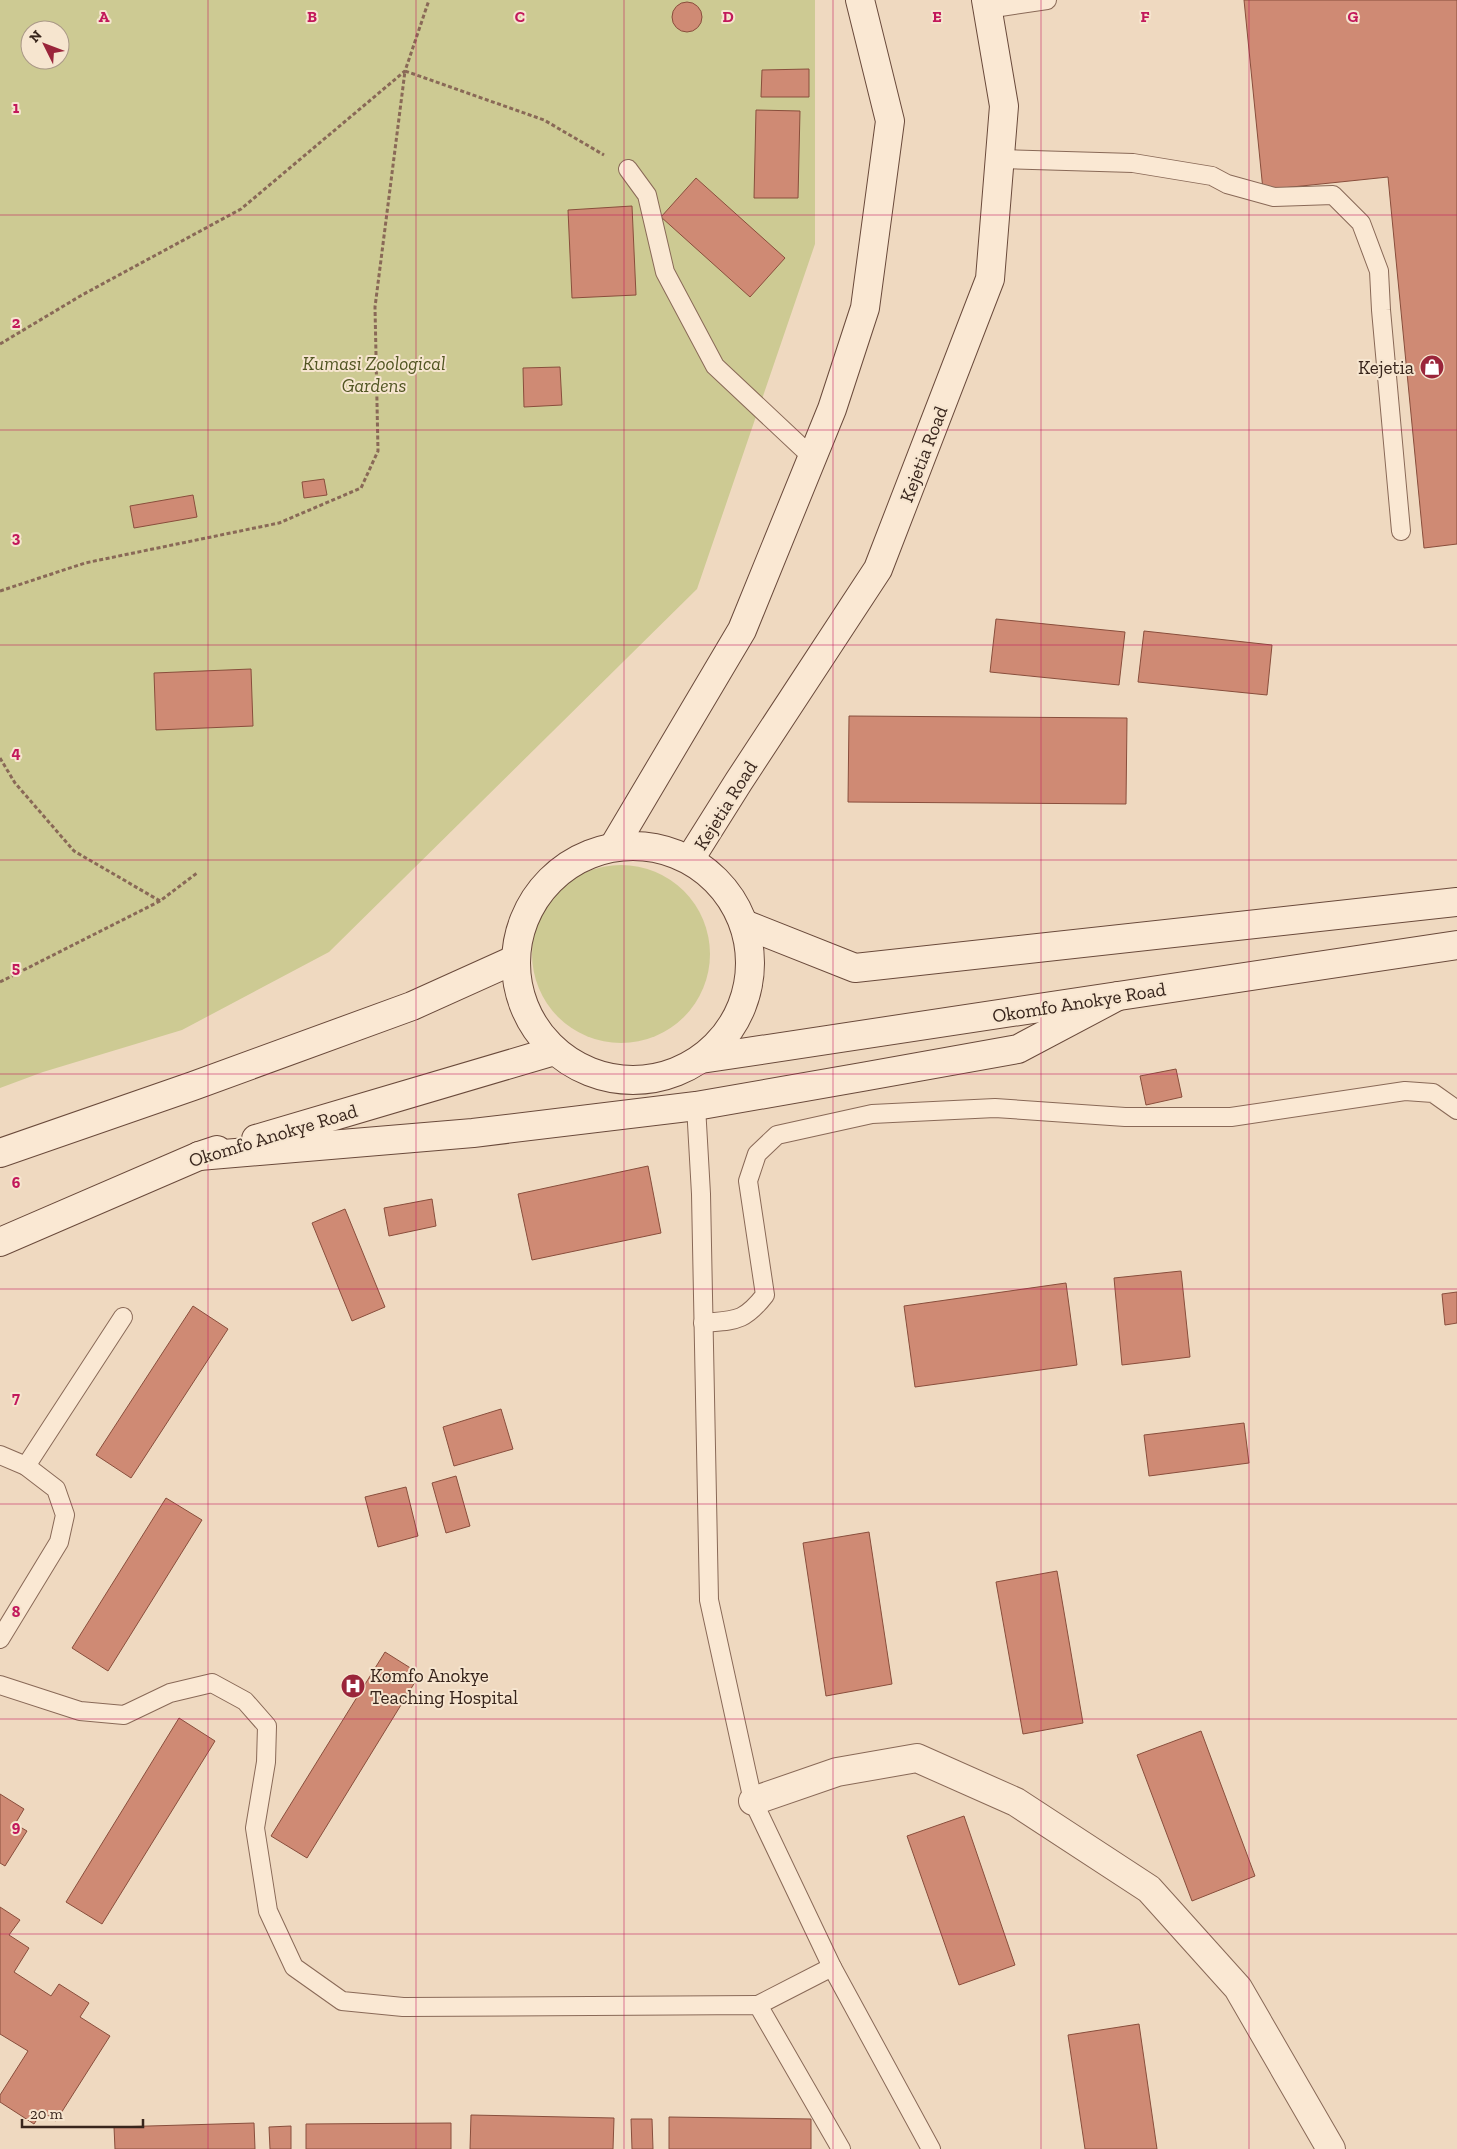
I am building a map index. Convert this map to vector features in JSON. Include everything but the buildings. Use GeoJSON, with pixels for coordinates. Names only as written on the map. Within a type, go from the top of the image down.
{"type":"FeatureCollection","features":[{"type":"Feature","properties":{"kind":"main road"},"geometry":{"type":"LineString","coordinates":[[614,846],[742,630],[832,409],[865,308],[890,121],[860,0]]}},
{"type":"Feature","properties":{"kind":"main road","name":"Kejetia Road"},"geometry":{"type":"LineString","coordinates":[[690,859],[878,569],[990,279],[1004,106],[986,5]]}},
{"type":"Feature","properties":{"kind":"main road"},"geometry":{"type":"LineString","coordinates":[[640,845],[666,850],[690,859],[712,875],[729,894],[744,924],[749,943],[750,969],[746,995],[736,1019],[720,1041],[701,1059],[678,1072],[660,1078],[626,1080],[600,1076],[576,1066],[554,1051],[537,1031],[524,1008],[517,983],[514,960],[520,930],[530,906],[546,885],[565,867],[588,854],[614,846],[640,845]]}},
{"type":"Feature","properties":{"kind":"main road"},"geometry":{"type":"LineString","coordinates":[[744,924],[855,968],[1457,902]]}},
{"type":"Feature","properties":{"kind":"main road","name":"Okomfo Anokye Road"},"geometry":{"type":"LineString","coordinates":[[701,1059],[1457,945]]}},
{"type":"Feature","properties":{"kind":"main road"},"geometry":{"type":"LineString","coordinates":[[0,1153],[193,1086],[412,1006],[514,960]]}},
{"type":"Feature","properties":{"kind":"main road"},"geometry":{"type":"LineString","coordinates":[[199,1156],[473,1133],[696,1106],[1018,1049],[1118,996]]}},
{"type":"Feature","properties":{"kind":"main road","name":"Okomfo Anokye Road"},"geometry":{"type":"LineString","coordinates":[[0,1242],[199,1156],[554,1051]]}},
{"type":"Feature","properties":{"kind":"main road"},"geometry":{"type":"LineString","coordinates":[[753,1801],[837,1772],[917,1758],[1016,1802],[1149,1889],[1238,1988],[1331,2149]]}},
{"type":"Feature","properties":{"kind":"lane"},"geometry":{"type":"LineString","coordinates":[[986,5],[1047,0]]}},
{"type":"Feature","properties":{"kind":"lane"},"geometry":{"type":"LineString","coordinates":[[1000,159],[1133,163],[1212,176],[1227,184],[1274,197],[1332,194],[1361,223],[1379,271],[1380,310],[1401,531]]}},
{"type":"Feature","properties":{"kind":"lane"},"geometry":{"type":"LineString","coordinates":[[628,169],[647,195],[665,272],[715,366],[813,458]]}},
{"type":"Feature","properties":{"kind":"lane"},"geometry":{"type":"LineString","coordinates":[[703,1323],[738,1320],[754,1310],[765,1295],[748,1181],[757,1154],[777,1135],[872,1114],[995,1108],[1125,1117],[1231,1117],[1405,1091],[1433,1093],[1457,1110]]}},
{"type":"Feature","properties":{"kind":"lane"},"geometry":{"type":"LineString","coordinates":[[696,1106],[701,1194],[709,1600],[753,1801],[832,1967],[931,2149]]}},
{"type":"Feature","properties":{"kind":"lane"},"geometry":{"type":"LineString","coordinates":[[26,1466],[123,1317]]}},
{"type":"Feature","properties":{"kind":"lane"},"geometry":{"type":"LineString","coordinates":[[0,1455],[26,1466],[56,1489],[65,1515],[59,1542],[0,1639]]}},
{"type":"Feature","properties":{"kind":"lane"},"geometry":{"type":"LineString","coordinates":[[0,1685],[80,1711],[124,1715],[170,1693],[212,1683],[245,1701],[266,1726],[266,1762],[255,1828],[268,1911],[294,1967],[342,2001],[403,2007],[758,2005],[832,1967]]}},
{"type":"Feature","properties":{"kind":"lane"},"geometry":{"type":"LineString","coordinates":[[758,2005],[841,2149]]}},
{"type":"Feature","properties":{"kind":"path"},"geometry":{"type":"LineString","coordinates":[[0,591],[85,562],[279,523],[361,488],[378,451],[375,308],[405,71],[429,0]]}},
{"type":"Feature","properties":{"kind":"path"},"geometry":{"type":"LineString","coordinates":[[405,71],[544,120],[628,169]]}},
{"type":"Feature","properties":{"kind":"path"},"geometry":{"type":"LineString","coordinates":[[0,344],[82,295],[241,209],[405,71]]}},
{"type":"Feature","properties":{"kind":"path"},"geometry":{"type":"LineString","coordinates":[[0,758],[15,783],[74,851],[160,901]]}},
{"type":"Feature","properties":{"kind":"path"},"geometry":{"type":"LineString","coordinates":[[0,982],[160,901],[198,873]]}},
{"type":"Feature","properties":{"kind":"green space","name":"Kumasi Zoological Gardens"},"geometry":{"type":"Polygon","coordinates":[[[0,0],[815,0],[815,244],[697,589],[329,952],[182,1030],[43,1072],[0,1088],[0,0]]]}},
{"type":"Feature","properties":{"kind":"green space"},"geometry":{"type":"Polygon","coordinates":[[[612,865],[630,865],[663,875],[684,891],[700,912],[706,928],[710,954],[706,980],[700,996],[684,1017],[663,1033],[647,1039],[630,1043],[612,1043],[579,1033],[552,1010],[542,996],[536,980],[532,963],[532,945],[542,912],[565,885],[579,875],[595,869],[612,865]]]}},
{"type":"Feature","properties":{"kind":"place","name":"Kejetia"},"geometry":{"type":"Point","coordinates":[1432,367]}},
{"type":"Feature","properties":{"kind":"place","name":"Komfo Anokye Teaching Hospital"},"geometry":{"type":"Point","coordinates":[353,1686]}}]}
